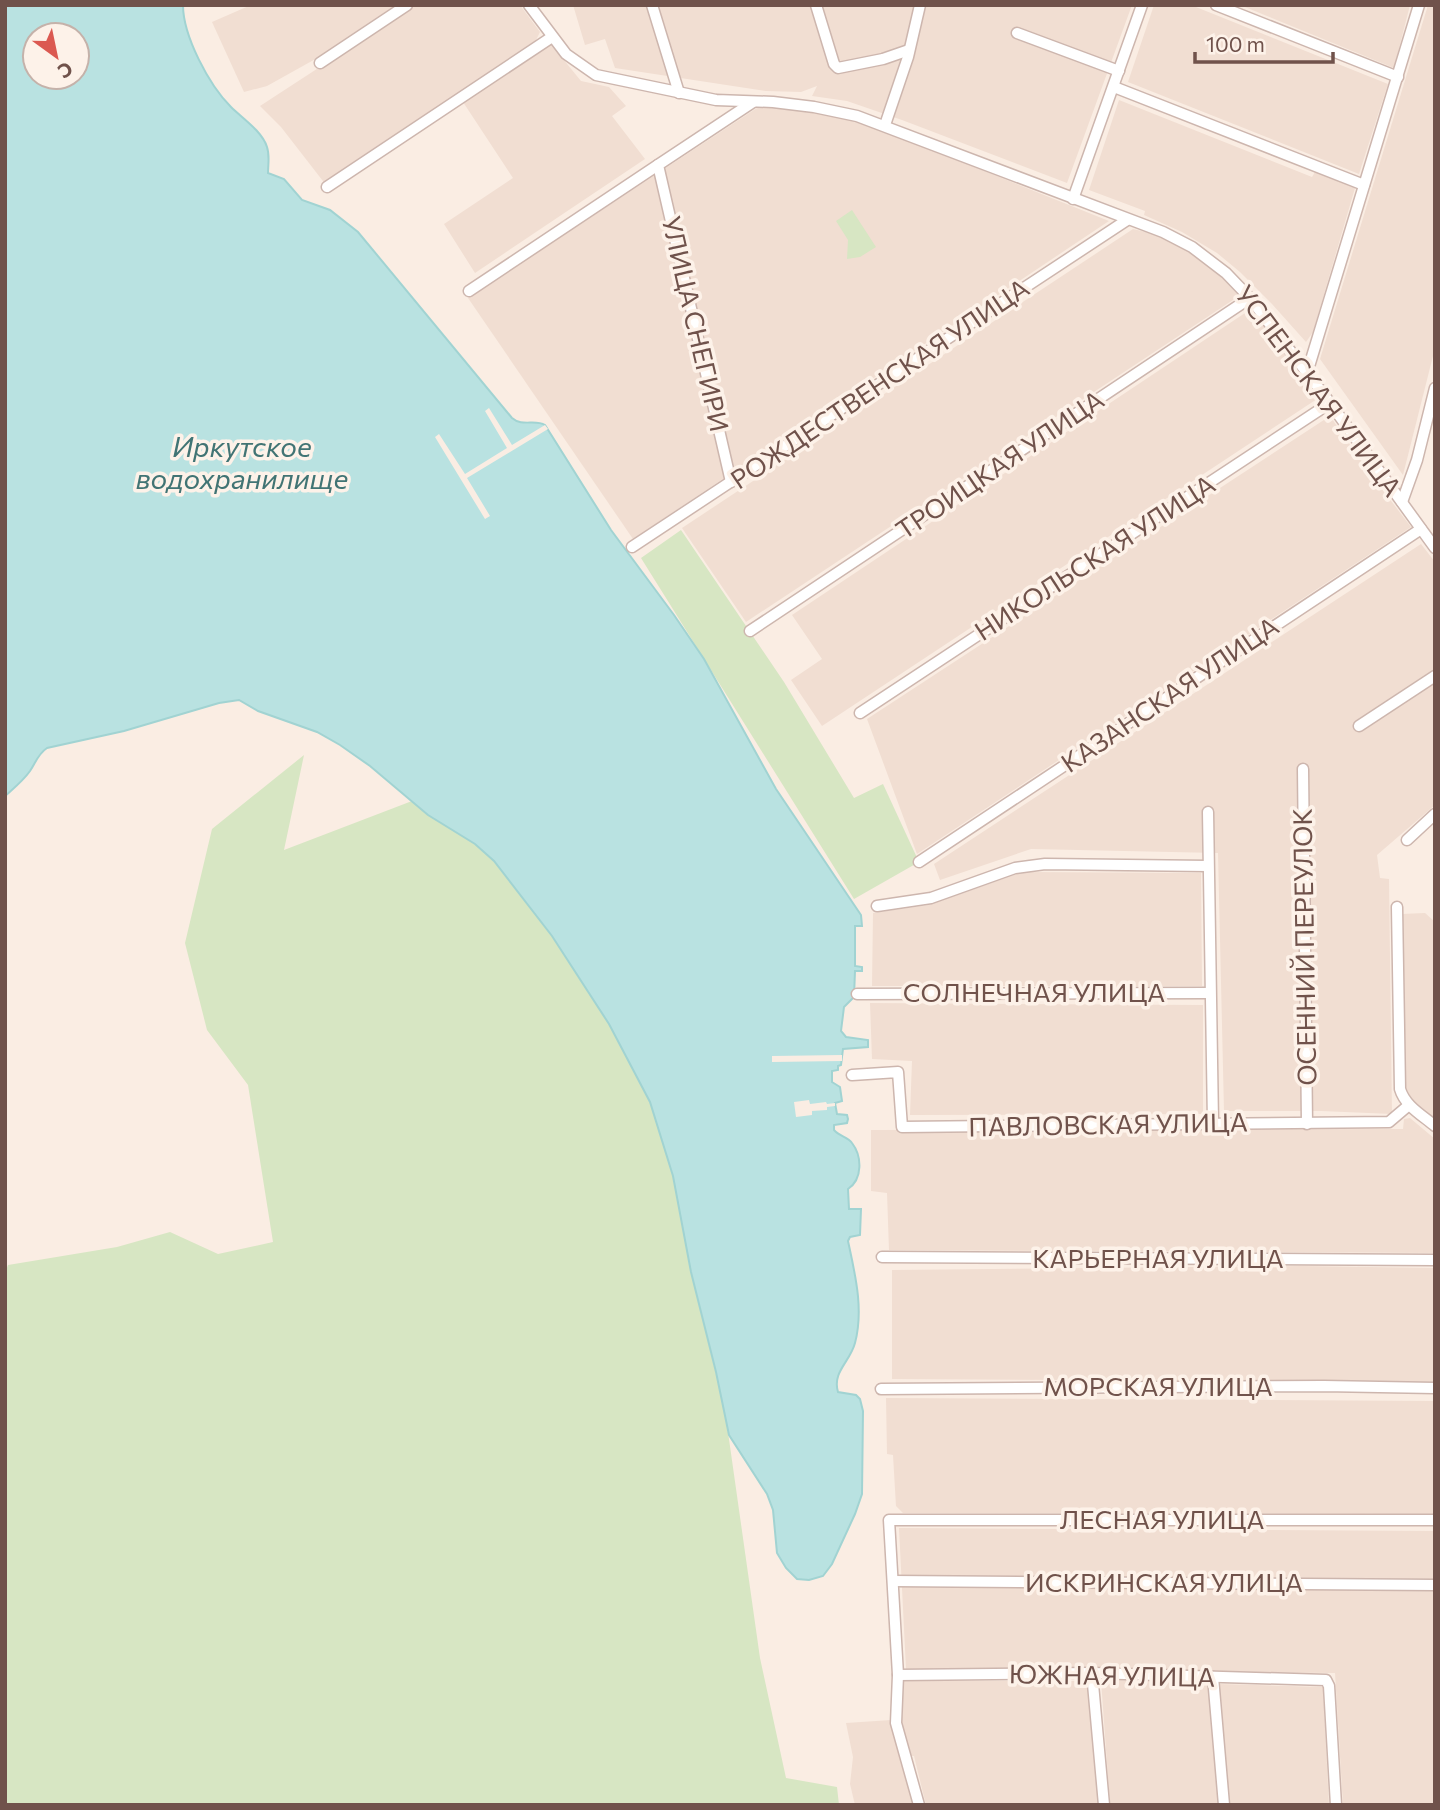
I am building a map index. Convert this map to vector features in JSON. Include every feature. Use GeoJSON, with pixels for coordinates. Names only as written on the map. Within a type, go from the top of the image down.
{"type":"FeatureCollection","features":[{"type":"Feature","properties":{"kind":"street"},"geometry":{"type":"LineString","coordinates":[[320,63],[407,5]]}},
{"type":"Feature","properties":{"kind":"street","name":"УСПЕНСКАЯ УЛИЦА"},"geometry":{"type":"LineString","coordinates":[[529,5],[566,54],[596,75],[716,100],[814,107],[885,125],[1163,232],[1192,247],[1226,272],[1250,298],[1435,548]]}},
{"type":"Feature","properties":{"kind":"street"},"geometry":{"type":"LineString","coordinates":[[652,5],[679,93]]}},
{"type":"Feature","properties":{"kind":"street"},"geometry":{"type":"LineString","coordinates":[[816,5],[834,64],[838,68],[909,50]]}},
{"type":"Feature","properties":{"kind":"street"},"geometry":{"type":"LineString","coordinates":[[885,125],[920,5]]}},
{"type":"Feature","properties":{"kind":"street"},"geometry":{"type":"LineString","coordinates":[[1073,199],[1142,5]]}},
{"type":"Feature","properties":{"kind":"street"},"geometry":{"type":"LineString","coordinates":[[1216,5],[1398,77]]}},
{"type":"Feature","properties":{"kind":"street"},"geometry":{"type":"LineString","coordinates":[[1307,373],[1419,5]]}},
{"type":"Feature","properties":{"kind":"street"},"geometry":{"type":"LineString","coordinates":[[1017,33],[1119,71]]}},
{"type":"Feature","properties":{"kind":"street"},"geometry":{"type":"LineString","coordinates":[[327,187],[552,37]]}},
{"type":"Feature","properties":{"kind":"street"},"geometry":{"type":"LineString","coordinates":[[1114,88],[1364,185]]}},
{"type":"Feature","properties":{"kind":"street"},"geometry":{"type":"LineString","coordinates":[[468,291],[752,102]]}},
{"type":"Feature","properties":{"kind":"street","name":"УЛИЦА СНЕГИРИ"},"geometry":{"type":"LineString","coordinates":[[658,165],[731,482]]}},
{"type":"Feature","properties":{"kind":"street","name":"РОЖДЕСТВЕНСКАЯ УЛИЦА"},"geometry":{"type":"LineString","coordinates":[[632,547],[1127,220]]}},
{"type":"Feature","properties":{"kind":"street","name":"ТРОИЦКАЯ УЛИЦА"},"geometry":{"type":"LineString","coordinates":[[750,631],[1250,298]]}},
{"type":"Feature","properties":{"kind":"street"},"geometry":{"type":"LineString","coordinates":[[1402,502],[1417,460],[1435,388]]}},
{"type":"Feature","properties":{"kind":"street","name":"НИКОЛЬСКАЯ УЛИЦА"},"geometry":{"type":"LineString","coordinates":[[860,713],[1330,403]]}},
{"type":"Feature","properties":{"kind":"street","name":"КАЗАНСКАЯ УЛИЦА"},"geometry":{"type":"LineString","coordinates":[[919,862],[1421,529]]}},
{"type":"Feature","properties":{"kind":"street"},"geometry":{"type":"LineString","coordinates":[[1359,726],[1435,676]]}},
{"type":"Feature","properties":{"kind":"street","name":"ОСЕННИЙ ПЕРЕУЛОК"},"geometry":{"type":"LineString","coordinates":[[1303,769],[1307,1124]]}},
{"type":"Feature","properties":{"kind":"street"},"geometry":{"type":"LineString","coordinates":[[1208,812],[1213,1123]]}},
{"type":"Feature","properties":{"kind":"street"},"geometry":{"type":"LineString","coordinates":[[1407,840],[1435,814]]}},
{"type":"Feature","properties":{"kind":"street"},"geometry":{"type":"LineString","coordinates":[[877,906],[932,898],[1015,868],[1045,864],[1208,866]]}},
{"type":"Feature","properties":{"kind":"street"},"geometry":{"type":"LineString","coordinates":[[1397,907],[1400,1089],[1409,1105],[1435,1126]]}},
{"type":"Feature","properties":{"kind":"street","name":"СОЛНЕЧНАЯ УЛИЦА"},"geometry":{"type":"LineString","coordinates":[[857,994],[1210,993]]}},
{"type":"Feature","properties":{"kind":"street","name":"ПАВЛОВСКАЯ УЛИЦА"},"geometry":{"type":"LineString","coordinates":[[852,1075],[898,1072],[902,1127],[1389,1122],[1409,1105]]}},
{"type":"Feature","properties":{"kind":"street","name":"КАРЬЕРНАЯ УЛИЦА"},"geometry":{"type":"LineString","coordinates":[[882,1257],[1435,1260]]}},
{"type":"Feature","properties":{"kind":"street","name":"МОРСКАЯ УЛИЦА"},"geometry":{"type":"LineString","coordinates":[[881,1389],[1310,1386],[1435,1388]]}},
{"type":"Feature","properties":{"kind":"street","name":"ЛЕСНАЯ УЛИЦА"},"geometry":{"type":"LineString","coordinates":[[893,1581],[889,1520],[1435,1520]]}},
{"type":"Feature","properties":{"kind":"street"},"geometry":{"type":"LineString","coordinates":[[893,1581],[898,1675],[896,1723],[919,1805]]}},
{"type":"Feature","properties":{"kind":"street","name":"ИСКРИНСКАЯ УЛИЦА"},"geometry":{"type":"LineString","coordinates":[[893,1581],[1435,1585]]}},
{"type":"Feature","properties":{"kind":"street"},"geometry":{"type":"LineString","coordinates":[[1092,1674],[1104,1805]]}},
{"type":"Feature","properties":{"kind":"street","name":"ЮЖНАЯ УЛИЦА"},"geometry":{"type":"LineString","coordinates":[[898,1675],[1092,1674],[1326,1680],[1329,1686],[1336,1805]]}},
{"type":"Feature","properties":{"kind":"street"},"geometry":{"type":"LineString","coordinates":[[1213,1677],[1224,1805]]}},
{"type":"Feature","properties":{"kind":"shaded area"},"geometry":{"type":"Polygon","coordinates":[[[251,5],[398,5],[319,57],[267,86],[244,92],[212,22],[251,5]]]}},
{"type":"Feature","properties":{"kind":"shaded area"},"geometry":{"type":"Polygon","coordinates":[[[415,5],[520,5],[540,32],[533,46],[326,185],[281,127],[260,106],[415,5]]]}},
{"type":"Feature","properties":{"kind":"shaded area"},"geometry":{"type":"Polygon","coordinates":[[[573,5],[1132,5],[1067,183],[847,101],[812,96],[817,86],[801,92],[766,91],[615,68],[605,39],[585,45],[573,5]]]}},
{"type":"Feature","properties":{"kind":"shaded area"},"geometry":{"type":"Polygon","coordinates":[[[1154,5],[1191,5],[1388,84],[1359,174],[1128,82],[1154,5]]]}},
{"type":"Feature","properties":{"kind":"shaded area"},"geometry":{"type":"Polygon","coordinates":[[[1240,5],[1410,5],[1394,68],[1240,5]]]}},
{"type":"Feature","properties":{"kind":"shaded area"},"geometry":{"type":"Polygon","coordinates":[[[1428,5],[1435,5],[1435,348],[1403,475],[1320,359],[1428,5]]]}},
{"type":"Feature","properties":{"kind":"shaded area"},"geometry":{"type":"Polygon","coordinates":[[[550,43],[581,81],[609,87],[626,106],[612,116],[645,159],[475,273],[444,224],[513,178],[463,102],[550,43]]]}},
{"type":"Feature","properties":{"kind":"shaded area"},"geometry":{"type":"Polygon","coordinates":[[[1119,100],[1312,177],[1315,172],[1355,188],[1313,332],[1306,342],[1240,272],[1217,253],[1182,232],[1144,215],[1145,211],[1089,190],[1119,100]]]}},
{"type":"Feature","properties":{"kind":"shaded area"},"geometry":{"type":"Polygon","coordinates":[[[763,104],[811,110],[862,122],[1109,221],[633,539],[468,298],[763,104]]]}},
{"type":"Feature","properties":{"kind":"shaded area"},"geometry":{"type":"Polygon","coordinates":[[[1133,229],[1154,234],[1194,255],[1239,296],[746,622],[682,528],[1133,229]]]}},
{"type":"Feature","properties":{"kind":"shaded area"},"geometry":{"type":"Polygon","coordinates":[[[1251,309],[1286,353],[1317,399],[822,726],[791,680],[822,659],[792,615],[1251,309]]]}},
{"type":"Feature","properties":{"kind":"shaded area"},"geometry":{"type":"Polygon","coordinates":[[[1330,416],[1411,527],[917,854],[867,719],[1330,416]]]}},
{"type":"Feature","properties":{"kind":"shaded area"},"geometry":{"type":"Polygon","coordinates":[[[1421,544],[1435,562],[1435,805],[1377,855],[1380,878],[1389,879],[1392,1114],[1224,1111],[1218,853],[1031,849],[940,880],[934,864],[1421,544]]]}},
{"type":"Feature","properties":{"kind":"shaded area"},"geometry":{"type":"Polygon","coordinates":[[[1023,872],[1201,873],[1202,986],[872,986],[873,913],[929,905],[1023,872]]]}},
{"type":"Feature","properties":{"kind":"shaded area"},"geometry":{"type":"Polygon","coordinates":[[[1425,913],[1435,922],[1435,1120],[1410,1099],[1404,1083],[1402,914],[1425,913]]]}},
{"type":"Feature","properties":{"kind":"shaded area"},"geometry":{"type":"Polygon","coordinates":[[[870,1003],[1203,1005],[1203,1114],[910,1115],[912,1061],[872,1059],[870,1003]]]}},
{"type":"Feature","properties":{"kind":"shaded area"},"geometry":{"type":"Polygon","coordinates":[[[1410,1118],[1435,1139],[1435,1253],[889,1250],[887,1193],[871,1191],[871,1130],[1403,1129],[1404,1119],[1410,1118]]]}},
{"type":"Feature","properties":{"kind":"shaded area"},"geometry":{"type":"Polygon","coordinates":[[[1302,1266],[1435,1268],[1435,1382],[892,1379],[892,1270],[1302,1266]]]}},
{"type":"Feature","properties":{"kind":"shaded area"},"geometry":{"type":"Polygon","coordinates":[[[886,1398],[1435,1401],[1435,1514],[903,1513],[896,1506],[893,1455],[887,1454],[886,1398]]]}},
{"type":"Feature","properties":{"kind":"shaded area"},"geometry":{"type":"Polygon","coordinates":[[[899,1528],[1435,1531],[1435,1805],[1343,1805],[1335,1673],[906,1669],[899,1528]]]}},
{"type":"Feature","properties":{"kind":"shaded area"},"geometry":{"type":"Polygon","coordinates":[[[1101,1680],[1208,1682],[1218,1805],[1110,1805],[1101,1680]]]}},
{"type":"Feature","properties":{"kind":"shaded area"},"geometry":{"type":"Polygon","coordinates":[[[903,1681],[1087,1681],[1099,1805],[926,1805],[914,1756],[907,1756],[901,1715],[903,1681]]]}},
{"type":"Feature","properties":{"kind":"shaded area"},"geometry":{"type":"Polygon","coordinates":[[[1219,1684],[1323,1687],[1329,1805],[1229,1805],[1219,1684]]]}},
{"type":"Feature","properties":{"kind":"shaded area"},"geometry":{"type":"Polygon","coordinates":[[[891,1720],[913,1805],[855,1805],[850,1784],[853,1757],[846,1723],[891,1720]]]}},
{"type":"Feature","properties":{"kind":"green space"},"geometry":{"type":"Polygon","coordinates":[[[852,210],[876,247],[860,257],[847,259],[848,240],[836,221],[852,210]]]}},
{"type":"Feature","properties":{"kind":"green space"},"geometry":{"type":"Polygon","coordinates":[[[681,530],[784,682],[854,798],[883,784],[919,862],[854,899],[641,558],[681,530]]]}},
{"type":"Feature","properties":{"kind":"green space"},"geometry":{"type":"Polygon","coordinates":[[[304,755],[284,850],[412,801],[428,815],[475,844],[494,861],[552,936],[609,1024],[650,1102],[673,1176],[691,1272],[725,1411],[760,1658],[786,1778],[837,1787],[839,1805],[5,1805],[5,1273],[8,1265],[117,1247],[170,1232],[218,1254],[273,1242],[248,1085],[207,1030],[185,943],[212,829],[304,755]]]}},
{"type":"Feature","properties":{"kind":"water","name":"Иркутское водохранилище"},"geometry":{"type":"Polygon","coordinates":[[[5,5],[183,5],[187,31],[206,73],[223,98],[264,141],[268,154],[268,173],[284,179],[302,200],[330,210],[358,232],[512,418],[520,422],[545,425],[611,530],[704,659],[776,789],[861,915],[862,926],[855,926],[855,966],[862,967],[862,971],[855,971],[854,997],[844,1007],[841,1031],[846,1037],[868,1040],[868,1047],[843,1049],[841,1065],[838,1070],[832,1071],[832,1082],[840,1087],[842,1101],[835,1103],[837,1114],[847,1115],[848,1119],[847,1123],[834,1125],[834,1130],[852,1143],[859,1161],[856,1179],[848,1189],[849,1209],[861,1209],[860,1235],[850,1237],[848,1241],[858,1292],[858,1330],[853,1350],[839,1373],[837,1385],[838,1392],[856,1395],[860,1399],[863,1411],[862,1494],[832,1564],[823,1576],[809,1580],[797,1579],[786,1568],[777,1553],[773,1510],[767,1494],[729,1435],[691,1272],[673,1176],[650,1102],[609,1024],[552,936],[494,861],[475,844],[428,815],[370,766],[340,745],[317,732],[258,711],[239,700],[219,703],[124,731],[47,748],[24,778],[5,796],[5,5]]]}},
{"type":"Feature","properties":{"kind":"pier"},"geometry":{"type":"Polygon","coordinates":[[[489,408],[512,445],[545,425],[548,429],[467,478],[490,516],[485,519],[435,437],[439,434],[465,474],[507,448],[485,411],[489,408]]]}},
{"type":"Feature","properties":{"kind":"pier"},"geometry":{"type":"Polygon","coordinates":[[[842,1055],[842,1061],[772,1062],[772,1056],[842,1055]]]}},
{"type":"Feature","properties":{"kind":"pier"},"geometry":{"type":"Polygon","coordinates":[[[809,1100],[810,1104],[826,1102],[835,1103],[835,1106],[827,1107],[827,1110],[812,1111],[812,1115],[796,1117],[794,1102],[809,1100]]]}}]}
